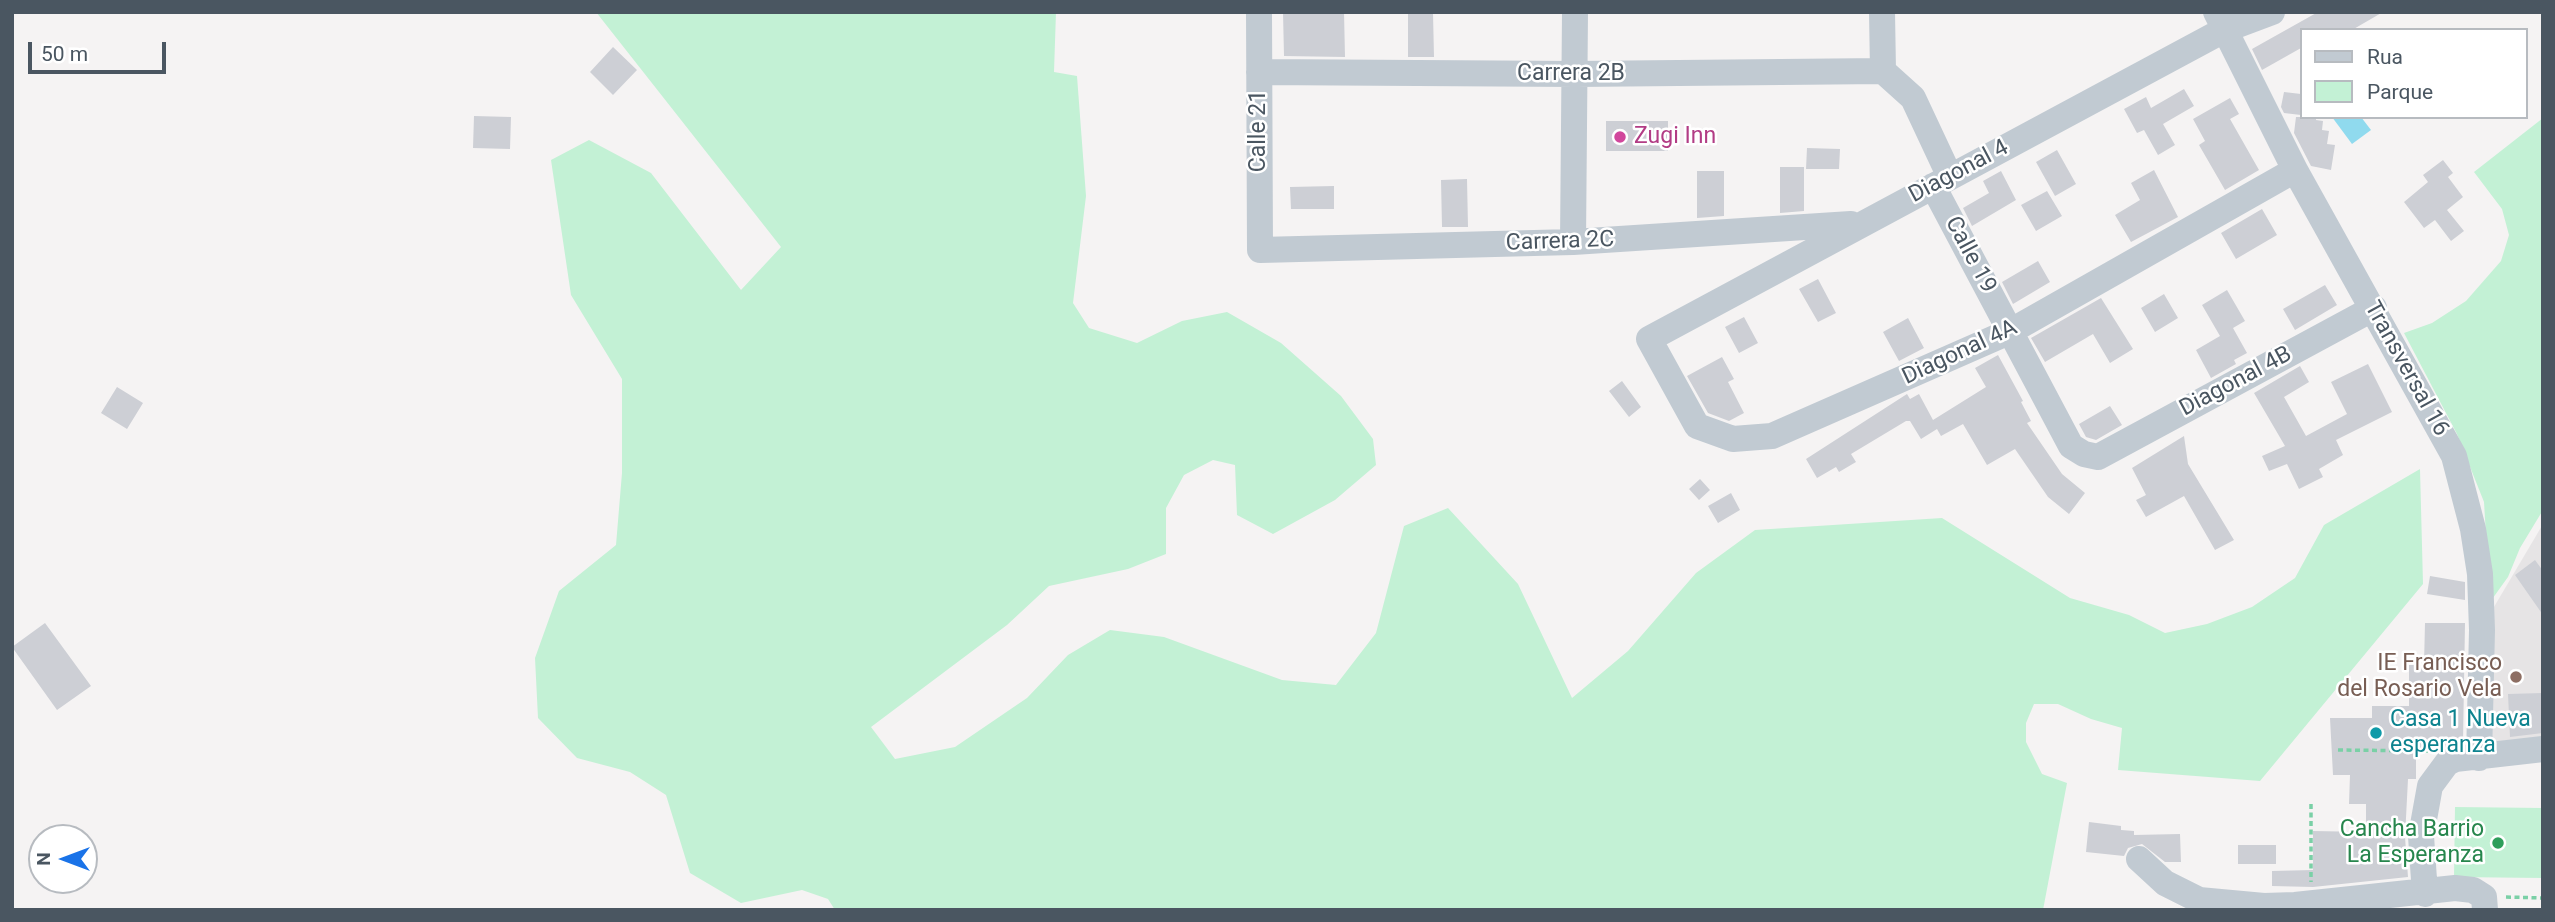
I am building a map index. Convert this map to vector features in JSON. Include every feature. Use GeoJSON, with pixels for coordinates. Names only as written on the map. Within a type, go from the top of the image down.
{"type":"FeatureCollection","features":[{"type":"Feature","properties":{"kind":"street","name":"Calle 21"},"geometry":{"type":"LineString","coordinates":[[1259,12],[1260,250]]}},
{"type":"Feature","properties":{"kind":"street"},"geometry":{"type":"LineString","coordinates":[[1573,242],[1575,12]]}},
{"type":"Feature","properties":{"kind":"street"},"geometry":{"type":"LineString","coordinates":[[1882,12],[1883,71]]}},
{"type":"Feature","properties":{"kind":"street","name":"Diagonal 4"},"geometry":{"type":"LineString","coordinates":[[1649,339],[1859,224],[1942,182],[2220,21],[2272,12]]}},
{"type":"Feature","properties":{"kind":"street","name":"Transversal 16"},"geometry":{"type":"LineString","coordinates":[[2220,21],[2295,170],[2454,456],[2473,530],[2482,630],[2479,758]]}},
{"type":"Feature","properties":{"kind":"street","name":"Carrera 2B"},"geometry":{"type":"LineString","coordinates":[[1259,72],[1576,74],[1883,71]]}},
{"type":"Feature","properties":{"kind":"street","name":"Calle 19"},"geometry":{"type":"LineString","coordinates":[[1883,71],[1913,98],[1942,182],[2011,331],[2071,446],[2084,454],[2098,457]]}},
{"type":"Feature","properties":{"kind":"street","name":"Diagonal 4A"},"geometry":{"type":"LineString","coordinates":[[1649,339],[1697,426],[1733,439],[1782,432],[2011,331],[2295,170]]}},
{"type":"Feature","properties":{"kind":"street","name":"Carrera 2C"},"geometry":{"type":"LineString","coordinates":[[1260,250],[1573,242],[1859,224]]}},
{"type":"Feature","properties":{"kind":"street","name":"Diagonal 4B"},"geometry":{"type":"LineString","coordinates":[[2098,457],[2374,308]]}},
{"type":"Feature","properties":{"kind":"street"},"geometry":{"type":"LineString","coordinates":[[2425,894],[2424,823],[2430,786],[2448,763],[2455,759],[2543,750]]}},
{"type":"Feature","properties":{"kind":"street"},"geometry":{"type":"LineString","coordinates":[[2138,859],[2165,883],[2199,900],[2264,906],[2425,894],[2455,888],[2473,890],[2484,903]]}},
{"type":"Feature","properties":{"kind":"path"},"geometry":{"type":"LineString","coordinates":[[2338,750],[2430,751],[2436,752],[2448,763]]}},
{"type":"Feature","properties":{"kind":"path"},"geometry":{"type":"LineString","coordinates":[[2311,804],[2311,903]]}},
{"type":"Feature","properties":{"kind":"path"},"geometry":{"type":"LineString","coordinates":[[2484,903],[2543,898]]}},
{"type":"Feature","properties":{"kind":"shaded area","name":"IE Francisco del Rosario Vela"},"geometry":{"type":"Polygon","coordinates":[[[2543,524],[2543,742],[2487,748],[2491,612],[2543,524]]]}},
{"type":"Feature","properties":{"kind":"green space"},"geometry":{"type":"Polygon","coordinates":[[[596,12],[1056,12],[1054,72],[1077,76],[1086,196],[1073,303],[1089,328],[1137,343],[1182,321],[1227,312],[1281,343],[1341,396],[1373,439],[1376,465],[1335,500],[1273,534],[1237,515],[1235,465],[1213,460],[1184,475],[1166,508],[1166,554],[1128,569],[1049,586],[1007,625],[871,727],[895,759],[955,747],[1027,698],[1068,655],[1110,630],[1164,637],[1282,680],[1336,685],[1376,633],[1404,526],[1448,508],[1518,584],[1572,698],[1628,651],[1696,573],[1755,530],[1942,518],[2070,598],[2129,615],[2165,633],[2207,624],[2252,607],[2295,578],[2324,525],[2420,469],[2423,584],[2260,781],[2118,770],[2122,728],[2091,719],[2058,704],[2034,704],[2026,723],[2026,742],[2042,774],[2067,783],[2043,910],[835,910],[828,899],[802,890],[741,903],[690,873],[666,795],[630,772],[577,758],[538,718],[535,658],[559,591],[616,545],[622,473],[622,379],[571,295],[551,160],[589,140],[651,173],[741,290],[781,247],[596,12]]]}},
{"type":"Feature","properties":{"kind":"green space"},"geometry":{"type":"Polygon","coordinates":[[[2543,118],[2543,510],[2520,548],[2508,577],[2490,602],[2484,502],[2457,434],[2404,333],[2432,323],[2466,301],[2501,261],[2509,235],[2502,209],[2474,172],[2543,118]]]}},
{"type":"Feature","properties":{"kind":"green space","name":"Cancha Barrio La Esperanza"},"geometry":{"type":"Polygon","coordinates":[[[2455,807],[2543,808],[2543,878],[2454,877],[2455,807]]]}},
{"type":"Feature","properties":{"kind":"water"},"geometry":{"type":"Polygon","coordinates":[[[2333,119],[2363,119],[2371,130],[2352,144],[2333,119]]]}},
{"type":"Feature","properties":{"kind":"building"},"geometry":{"type":"Polygon","coordinates":[[[1283,12],[1344,12],[1345,57],[1284,56],[1283,12]]]}},
{"type":"Feature","properties":{"kind":"building"},"geometry":{"type":"Polygon","coordinates":[[[2318,12],[2383,12],[2355,28],[2300,28],[2300,49],[2262,70],[2252,49],[2318,12]]]}},
{"type":"Feature","properties":{"kind":"building"},"geometry":{"type":"Polygon","coordinates":[[[1408,13],[1433,13],[1434,57],[1408,57],[1408,13]]]}},
{"type":"Feature","properties":{"kind":"building"},"geometry":{"type":"Polygon","coordinates":[[[613,47],[637,70],[613,95],[590,72],[613,47]]]}},
{"type":"Feature","properties":{"kind":"building"},"geometry":{"type":"Polygon","coordinates":[[[2184,89],[2194,106],[2163,124],[2175,145],[2158,155],[2144,130],[2137,133],[2124,109],[2146,97],[2151,108],[2184,89]]]}},
{"type":"Feature","properties":{"kind":"building"},"geometry":{"type":"Polygon","coordinates":[[[2284,92],[2300,94],[2300,115],[2284,113],[2281,107],[2284,92]]]}},
{"type":"Feature","properties":{"kind":"building"},"geometry":{"type":"Polygon","coordinates":[[[2230,98],[2239,114],[2230,119],[2259,170],[2225,190],[2199,145],[2205,141],[2193,119],[2230,98]]]}},
{"type":"Feature","properties":{"kind":"building"},"geometry":{"type":"Polygon","coordinates":[[[474,116],[511,117],[510,149],[473,148],[474,116]]]}},
{"type":"Feature","properties":{"kind":"building"},"geometry":{"type":"Polygon","coordinates":[[[2296,117],[2323,121],[2322,130],[2329,131],[2327,144],[2335,145],[2331,170],[2311,166],[2294,133],[2296,117]]]}},
{"type":"Feature","properties":{"kind":"building"},"geometry":{"type":"Polygon","coordinates":[[[1606,121],[1668,121],[1668,151],[1606,151],[1606,121]]]}},
{"type":"Feature","properties":{"kind":"building"},"geometry":{"type":"Polygon","coordinates":[[[1807,148],[1840,149],[1839,169],[1806,169],[1807,148]]]}},
{"type":"Feature","properties":{"kind":"building"},"geometry":{"type":"Polygon","coordinates":[[[2057,150],[2076,184],[2055,196],[2036,162],[2057,150]]]}},
{"type":"Feature","properties":{"kind":"building"},"geometry":{"type":"Polygon","coordinates":[[[2443,160],[2453,173],[2448,177],[2463,197],[2447,210],[2464,231],[2451,241],[2435,220],[2424,228],[2404,202],[2428,182],[2423,175],[2443,160]]]}},
{"type":"Feature","properties":{"kind":"building"},"geometry":{"type":"Polygon","coordinates":[[[1780,167],[1804,167],[1804,211],[1780,213],[1780,167]]]}},
{"type":"Feature","properties":{"kind":"building"},"geometry":{"type":"Polygon","coordinates":[[[2154,170],[2178,217],[2131,242],[2115,215],[2140,200],[2131,183],[2154,170]]]}},
{"type":"Feature","properties":{"kind":"building"},"geometry":{"type":"Polygon","coordinates":[[[1697,171],[1724,171],[1724,216],[1697,218],[1697,171]]]}},
{"type":"Feature","properties":{"kind":"building"},"geometry":{"type":"Polygon","coordinates":[[[2001,171],[2016,200],[1972,226],[1963,208],[1989,193],[1983,181],[2001,171]]]}},
{"type":"Feature","properties":{"kind":"building"},"geometry":{"type":"Polygon","coordinates":[[[1467,179],[1468,227],[1442,227],[1441,180],[1467,179]]]}},
{"type":"Feature","properties":{"kind":"building"},"geometry":{"type":"Polygon","coordinates":[[[1334,186],[1334,209],[1291,209],[1290,187],[1334,186]]]}},
{"type":"Feature","properties":{"kind":"building"},"geometry":{"type":"Polygon","coordinates":[[[2047,191],[2062,216],[2036,231],[2021,205],[2047,191]]]}},
{"type":"Feature","properties":{"kind":"building"},"geometry":{"type":"Polygon","coordinates":[[[2262,209],[2277,235],[2236,259],[2221,233],[2262,209]]]}},
{"type":"Feature","properties":{"kind":"building"},"geometry":{"type":"Polygon","coordinates":[[[2038,261],[2050,282],[2013,304],[2002,282],[2038,261]]]}},
{"type":"Feature","properties":{"kind":"building"},"geometry":{"type":"Polygon","coordinates":[[[1818,279],[1836,313],[1818,322],[1799,289],[1818,279]]]}},
{"type":"Feature","properties":{"kind":"building"},"geometry":{"type":"Polygon","coordinates":[[[2325,285],[2337,305],[2295,330],[2283,309],[2325,285]]]}},
{"type":"Feature","properties":{"kind":"building"},"geometry":{"type":"Polygon","coordinates":[[[2227,290],[2245,321],[2233,328],[2247,353],[2234,360],[2236,364],[2211,378],[2196,350],[2220,336],[2202,305],[2227,290]]]}},
{"type":"Feature","properties":{"kind":"building"},"geometry":{"type":"Polygon","coordinates":[[[2164,294],[2178,318],[2155,332],[2141,308],[2164,294]]]}},
{"type":"Feature","properties":{"kind":"building"},"geometry":{"type":"Polygon","coordinates":[[[2101,298],[2133,349],[2110,363],[2093,334],[2045,362],[2031,338],[2101,298]]]}},
{"type":"Feature","properties":{"kind":"building"},"geometry":{"type":"Polygon","coordinates":[[[1744,317],[1758,343],[1739,353],[1725,327],[1744,317]]]}},
{"type":"Feature","properties":{"kind":"building"},"geometry":{"type":"Polygon","coordinates":[[[1908,318],[1924,348],[1899,361],[1883,332],[1908,318]]]}},
{"type":"Feature","properties":{"kind":"building"},"geometry":{"type":"Polygon","coordinates":[[[1998,355],[2023,401],[2021,402],[2031,421],[2027,423],[2062,474],[2085,493],[2069,514],[2048,497],[2015,449],[1987,465],[1963,424],[1941,436],[1937,429],[1921,439],[1910,421],[1906,421],[1851,454],[1856,462],[1839,472],[1836,467],[1817,478],[1806,459],[1907,394],[1910,399],[1919,394],[1933,420],[1986,387],[1975,368],[1998,355]]]}},
{"type":"Feature","properties":{"kind":"building"},"geometry":{"type":"Polygon","coordinates":[[[1722,357],[1734,379],[1728,382],[1744,413],[1729,421],[1708,413],[1687,376],[1722,357]]]}},
{"type":"Feature","properties":{"kind":"building"},"geometry":{"type":"Polygon","coordinates":[[[2368,364],[2392,412],[2336,440],[2343,455],[2319,469],[2323,477],[2299,489],[2287,464],[2269,471],[2262,456],[2285,446],[2254,393],[2300,366],[2309,382],[2284,397],[2306,436],[2347,414],[2331,382],[2368,364]]]}},
{"type":"Feature","properties":{"kind":"building"},"geometry":{"type":"Polygon","coordinates":[[[1622,381],[1641,407],[1629,417],[1609,391],[1622,381]]]}},
{"type":"Feature","properties":{"kind":"building"},"geometry":{"type":"Polygon","coordinates":[[[117,387],[143,403],[127,429],[101,413],[117,387]]]}},
{"type":"Feature","properties":{"kind":"building"},"geometry":{"type":"Polygon","coordinates":[[[2110,406],[2122,425],[2096,440],[2086,437],[2079,424],[2110,406]]]}},
{"type":"Feature","properties":{"kind":"building"},"geometry":{"type":"Polygon","coordinates":[[[2184,436],[2188,464],[2234,540],[2215,550],[2184,496],[2146,517],[2136,500],[2146,495],[2132,468],[2184,436]]]}},
{"type":"Feature","properties":{"kind":"building"},"geometry":{"type":"Polygon","coordinates":[[[1700,479],[1710,490],[1699,500],[1689,489],[1700,479]]]}},
{"type":"Feature","properties":{"kind":"building"},"geometry":{"type":"Polygon","coordinates":[[[1731,493],[1740,510],[1718,523],[1708,506],[1731,493]]]}},
{"type":"Feature","properties":{"kind":"building"},"geometry":{"type":"Polygon","coordinates":[[[2535,560],[2543,571],[2543,615],[2515,575],[2535,560]]]}},
{"type":"Feature","properties":{"kind":"building"},"geometry":{"type":"Polygon","coordinates":[[[2430,576],[2465,582],[2465,600],[2427,594],[2430,576]]]}},
{"type":"Feature","properties":{"kind":"building"},"geometry":{"type":"Polygon","coordinates":[[[45,623],[91,686],[57,710],[12,647],[45,623]]]}},
{"type":"Feature","properties":{"kind":"building"},"geometry":{"type":"Polygon","coordinates":[[[2425,623],[2465,623],[2463,742],[2440,749],[2416,749],[2416,779],[2408,779],[2405,837],[2408,877],[2313,887],[2272,886],[2272,871],[2313,870],[2313,831],[2366,832],[2366,804],[2349,804],[2350,775],[2333,775],[2330,718],[2372,718],[2372,706],[2409,706],[2409,665],[2424,665],[2425,623]]]}},
{"type":"Feature","properties":{"kind":"building"},"geometry":{"type":"Polygon","coordinates":[[[2543,693],[2543,733],[2510,737],[2508,694],[2543,693]]]}},
{"type":"Feature","properties":{"kind":"building"},"geometry":{"type":"Polygon","coordinates":[[[2089,822],[2121,826],[2121,830],[2134,831],[2134,835],[2180,834],[2181,862],[2165,862],[2142,844],[2128,848],[2124,856],[2086,852],[2089,822]]]}},
{"type":"Feature","properties":{"kind":"building"},"geometry":{"type":"Polygon","coordinates":[[[2238,845],[2276,845],[2276,864],[2238,864],[2238,845]]]}},
{"type":"Feature","properties":{"kind":"place","name":"Zugi Inn"},"geometry":{"type":"Point","coordinates":[1620,137]}},
{"type":"Feature","properties":{"kind":"place","name":"IE Francisco del Rosario Vela"},"geometry":{"type":"Point","coordinates":[2516,677]}},
{"type":"Feature","properties":{"kind":"place","name":"Casa 1 Nueva esperanza"},"geometry":{"type":"Point","coordinates":[2376,733]}},
{"type":"Feature","properties":{"kind":"place","name":"Cancha Barrio La Esperanza"},"geometry":{"type":"Point","coordinates":[2498,843]}}]}
